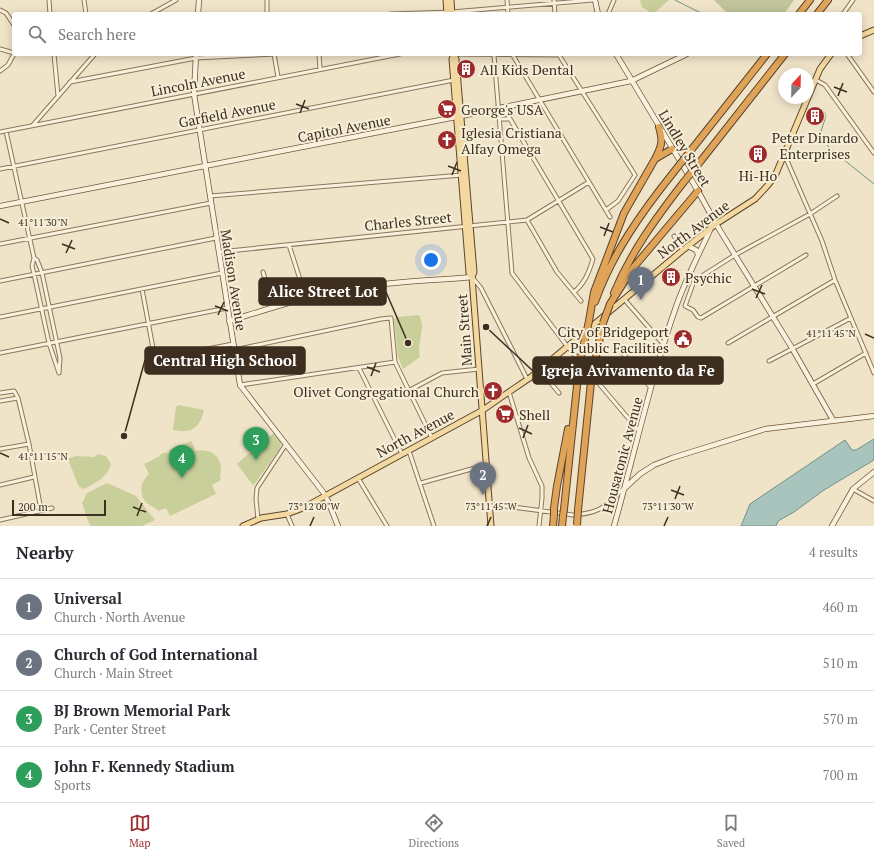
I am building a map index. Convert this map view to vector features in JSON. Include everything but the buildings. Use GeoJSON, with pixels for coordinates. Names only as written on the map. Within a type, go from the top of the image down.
{"type":"FeatureCollection","features":[{"type":"Feature","properties":{"kind":"highway"},"geometry":{"type":"LineString","coordinates":[[801,12],[810,0]]}},
{"type":"Feature","properties":{"kind":"highway"},"geometry":{"type":"LineString","coordinates":[[819,12],[828,0]]}},
{"type":"Feature","properties":{"kind":"highway"},"geometry":{"type":"LineString","coordinates":[[589,321],[601,286],[621,245],[643,212],[765,56]]}},
{"type":"Feature","properties":{"kind":"highway"},"geometry":{"type":"LineString","coordinates":[[577,526],[593,371],[604,323],[623,273],[657,216],[783,56]]}},
{"type":"Feature","properties":{"kind":"highway"},"geometry":{"type":"LineString","coordinates":[[562,526],[580,357],[589,321],[594,292],[622,218],[662,144],[659,127]]}},
{"type":"Feature","properties":{"kind":"highway"},"geometry":{"type":"LineString","coordinates":[[655,159],[672,149]]}},
{"type":"Feature","properties":{"kind":"highway"},"geometry":{"type":"LineString","coordinates":[[610,304],[633,268],[698,191]]}},
{"type":"Feature","properties":{"kind":"highway"},"geometry":{"type":"LineString","coordinates":[[553,526],[557,486],[575,398]]}},
{"type":"Feature","properties":{"kind":"main road"},"geometry":{"type":"LineString","coordinates":[[198,12],[199,0]]}},
{"type":"Feature","properties":{"kind":"main road"},"geometry":{"type":"LineString","coordinates":[[446,0],[450,12]]}},
{"type":"Feature","properties":{"kind":"main road"},"geometry":{"type":"LineString","coordinates":[[450,12],[451,0]]}},
{"type":"Feature","properties":{"kind":"main road"},"geometry":{"type":"LineString","coordinates":[[594,0],[597,12]]}},
{"type":"Feature","properties":{"kind":"main road"},"geometry":{"type":"LineString","coordinates":[[862,35],[874,30]]}},
{"type":"Feature","properties":{"kind":"main road","name":"Madison Avenue"},"geometry":{"type":"LineString","coordinates":[[196,56],[194,94],[240,385],[325,495],[338,526]]}},
{"type":"Feature","properties":{"kind":"main road","name":"Main Street"},"geometry":{"type":"LineString","coordinates":[[455,56],[455,80],[468,226],[469,273],[472,277],[491,526]]}},
{"type":"Feature","properties":{"kind":"main road","name":"Lindley Street"},"geometry":{"type":"LineString","coordinates":[[617,56],[698,191],[716,224],[792,348],[833,420]]}},
{"type":"Feature","properties":{"kind":"main road","name":"Capitol Avenue"},"geometry":{"type":"LineString","coordinates":[[0,206],[459,117],[631,81],[683,56]]}},
{"type":"Feature","properties":{"kind":"main road","name":"North Avenue"},"geometry":{"type":"LineString","coordinates":[[243,526],[256,522],[267,516],[287,514],[303,508],[483,410],[539,370],[716,224],[760,194],[776,176],[816,80],[824,62],[829,56]]}},
{"type":"Feature","properties":{"kind":"main road","name":"Housatonic Avenue"},"geometry":{"type":"LineString","coordinates":[[614,526],[664,345],[677,305],[698,254],[710,230]]}},
{"type":"Feature","properties":{"kind":"main road"},"geometry":{"type":"LineString","coordinates":[[688,246],[696,250],[698,254]]}},
{"type":"Feature","properties":{"kind":"main road"},"geometry":{"type":"LineString","coordinates":[[229,321],[338,290],[365,286],[472,277]]}},
{"type":"Feature","properties":{"kind":"main road"},"geometry":{"type":"LineString","coordinates":[[625,488],[640,474],[654,465],[765,428],[874,416]]}},
{"type":"Feature","properties":{"kind":"main road"},"geometry":{"type":"LineString","coordinates":[[832,526],[853,489],[874,472]]}},
{"type":"Feature","properties":{"kind":"street"},"geometry":{"type":"LineString","coordinates":[[49,0],[50,12]]}},
{"type":"Feature","properties":{"kind":"street"},"geometry":{"type":"LineString","coordinates":[[84,0],[86,12]]}},
{"type":"Feature","properties":{"kind":"street"},"geometry":{"type":"LineString","coordinates":[[155,12],[176,0]]}},
{"type":"Feature","properties":{"kind":"street"},"geometry":{"type":"LineString","coordinates":[[267,0],[267,12]]}},
{"type":"Feature","properties":{"kind":"street"},"geometry":{"type":"LineString","coordinates":[[507,0],[508,12]]}},
{"type":"Feature","properties":{"kind":"street"},"geometry":{"type":"LineString","coordinates":[[460,12],[554,1],[594,0]]}},
{"type":"Feature","properties":{"kind":"street"},"geometry":{"type":"LineString","coordinates":[[609,12],[614,0]]}},
{"type":"Feature","properties":{"kind":"street"},"geometry":{"type":"LineString","coordinates":[[844,12],[853,0]]}},
{"type":"Feature","properties":{"kind":"street"},"geometry":{"type":"LineString","coordinates":[[554,1],[555,12]]}},
{"type":"Feature","properties":{"kind":"street"},"geometry":{"type":"LineString","coordinates":[[0,10],[6,12],[12,22]]}},
{"type":"Feature","properties":{"kind":"street"},"geometry":{"type":"LineString","coordinates":[[0,49],[12,53]]}},
{"type":"Feature","properties":{"kind":"street"},"geometry":{"type":"LineString","coordinates":[[0,71],[8,65],[13,56]]}},
{"type":"Feature","properties":{"kind":"street"},"geometry":{"type":"LineString","coordinates":[[54,56],[58,96]]}},
{"type":"Feature","properties":{"kind":"street"},"geometry":{"type":"LineString","coordinates":[[33,125],[93,56]]}},
{"type":"Feature","properties":{"kind":"street"},"geometry":{"type":"LineString","coordinates":[[70,82],[196,56]]}},
{"type":"Feature","properties":{"kind":"street"},"geometry":{"type":"LineString","coordinates":[[275,56],[278,77]]}},
{"type":"Feature","properties":{"kind":"street"},"geometry":{"type":"LineString","coordinates":[[319,56],[320,69]]}},
{"type":"Feature","properties":{"kind":"street","name":"Lincoln Avenue"},"geometry":{"type":"LineString","coordinates":[[0,132],[389,56]]}},
{"type":"Feature","properties":{"kind":"street"},"geometry":{"type":"LineString","coordinates":[[494,56],[501,108],[500,119],[512,273],[567,346],[640,432]]}},
{"type":"Feature","properties":{"kind":"street"},"geometry":{"type":"LineString","coordinates":[[513,56],[610,217]]}},
{"type":"Feature","properties":{"kind":"street"},"geometry":{"type":"LineString","coordinates":[[560,56],[635,175],[618,201],[606,210]]}},
{"type":"Feature","properties":{"kind":"street"},"geometry":{"type":"LineString","coordinates":[[848,56],[874,92]]}},
{"type":"Feature","properties":{"kind":"street","name":"Garfield Avenue"},"geometry":{"type":"LineString","coordinates":[[0,169],[455,80]]}},
{"type":"Feature","properties":{"kind":"street"},"geometry":{"type":"LineString","coordinates":[[816,80],[825,85],[874,153]]}},
{"type":"Feature","properties":{"kind":"street"},"geometry":{"type":"LineString","coordinates":[[501,108],[510,119],[593,259],[587,277],[582,286],[574,292]]}},
{"type":"Feature","properties":{"kind":"street"},"geometry":{"type":"LineString","coordinates":[[500,119],[510,119]]}},
{"type":"Feature","properties":{"kind":"street"},"geometry":{"type":"LineString","coordinates":[[6,131],[34,258],[32,266],[41,309],[49,343],[59,373],[60,358],[42,273],[37,260],[34,258]]}},
{"type":"Feature","properties":{"kind":"street"},"geometry":{"type":"LineString","coordinates":[[784,156],[822,241],[835,280],[874,373]]}},
{"type":"Feature","properties":{"kind":"street"},"geometry":{"type":"LineString","coordinates":[[210,196],[464,175]]}},
{"type":"Feature","properties":{"kind":"street","name":"Charles Street"},"geometry":{"type":"LineString","coordinates":[[219,252],[527,220],[589,182]]}},
{"type":"Feature","properties":{"kind":"street"},"geometry":{"type":"LineString","coordinates":[[806,255],[699,318],[693,310],[685,305],[694,281],[735,255],[810,214],[836,196]]}},
{"type":"Feature","properties":{"kind":"street"},"geometry":{"type":"LineString","coordinates":[[0,244],[211,203]]}},
{"type":"Feature","properties":{"kind":"street"},"geometry":{"type":"LineString","coordinates":[[527,220],[557,272],[581,301]]}},
{"type":"Feature","properties":{"kind":"street"},"geometry":{"type":"LineString","coordinates":[[674,236],[683,250]]}},
{"type":"Feature","properties":{"kind":"street"},"geometry":{"type":"LineString","coordinates":[[0,281],[216,238]]}},
{"type":"Feature","properties":{"kind":"street"},"geometry":{"type":"LineString","coordinates":[[289,245],[306,298]]}},
{"type":"Feature","properties":{"kind":"street"},"geometry":{"type":"LineString","coordinates":[[263,272],[273,308]]}},
{"type":"Feature","properties":{"kind":"street"},"geometry":{"type":"LineString","coordinates":[[0,317],[222,273]]}},
{"type":"Feature","properties":{"kind":"street"},"geometry":{"type":"LineString","coordinates":[[472,277],[481,288],[527,379]]}},
{"type":"Feature","properties":{"kind":"street"},"geometry":{"type":"LineString","coordinates":[[728,343],[835,280]]}},
{"type":"Feature","properties":{"kind":"street"},"geometry":{"type":"LineString","coordinates":[[142,289],[155,359],[233,344]]}},
{"type":"Feature","properties":{"kind":"street"},"geometry":{"type":"LineString","coordinates":[[624,299],[664,345]]}},
{"type":"Feature","properties":{"kind":"street"},"geometry":{"type":"LineString","coordinates":[[0,353],[227,308]]}},
{"type":"Feature","properties":{"kind":"street"},"geometry":{"type":"LineString","coordinates":[[234,350],[391,318],[395,362],[410,390],[432,438]]}},
{"type":"Feature","properties":{"kind":"street"},"geometry":{"type":"LineString","coordinates":[[769,361],[851,318]]}},
{"type":"Feature","properties":{"kind":"street"},"geometry":{"type":"LineString","coordinates":[[621,351],[651,388]]}},
{"type":"Feature","properties":{"kind":"street"},"geometry":{"type":"LineString","coordinates":[[813,384],[866,353]]}},
{"type":"Feature","properties":{"kind":"street"},"geometry":{"type":"LineString","coordinates":[[240,385],[395,362]]}},
{"type":"Feature","properties":{"kind":"street"},"geometry":{"type":"LineString","coordinates":[[359,368],[402,454]]}},
{"type":"Feature","properties":{"kind":"street"},"geometry":{"type":"LineString","coordinates":[[410,390],[442,373],[479,369]]}},
{"type":"Feature","properties":{"kind":"street"},"geometry":{"type":"LineString","coordinates":[[539,370],[560,393]]}},
{"type":"Feature","properties":{"kind":"street"},"geometry":{"type":"LineString","coordinates":[[0,393],[14,391],[18,398],[41,510]]}},
{"type":"Feature","properties":{"kind":"street"},"geometry":{"type":"LineString","coordinates":[[509,392],[529,458],[542,486],[539,526]]}},
{"type":"Feature","properties":{"kind":"street"},"geometry":{"type":"LineString","coordinates":[[0,401],[18,398]]}},
{"type":"Feature","properties":{"kind":"street"},"geometry":{"type":"LineString","coordinates":[[0,449],[28,444]]}},
{"type":"Feature","properties":{"kind":"street"},"geometry":{"type":"LineString","coordinates":[[256,522],[257,488],[286,444]]}},
{"type":"Feature","properties":{"kind":"street"},"geometry":{"type":"LineString","coordinates":[[409,451],[434,526]]}},
{"type":"Feature","properties":{"kind":"street"},"geometry":{"type":"LineString","coordinates":[[420,483],[486,465]]}},
{"type":"Feature","properties":{"kind":"street"},"geometry":{"type":"LineString","coordinates":[[0,485],[34,477]]}},
{"type":"Feature","properties":{"kind":"street"},"geometry":{"type":"LineString","coordinates":[[358,477],[387,526]]}},
{"type":"Feature","properties":{"kind":"street"},"geometry":{"type":"LineString","coordinates":[[490,504],[573,515],[594,513],[601,509],[625,488]]}},
{"type":"Feature","properties":{"kind":"street"},"geometry":{"type":"LineString","coordinates":[[853,489],[874,501]]}},
{"type":"Feature","properties":{"kind":"street"},"geometry":{"type":"LineString","coordinates":[[0,520],[52,508]]}},
{"type":"Feature","properties":{"kind":"street"},"geometry":{"type":"LineString","coordinates":[[287,514],[292,526]]}},
{"type":"Feature","properties":{"kind":"green space"},"geometry":{"type":"Polygon","coordinates":[[[640,0],[669,0],[655,12],[650,12],[642,7],[640,0]]]}},
{"type":"Feature","properties":{"kind":"green space"},"geometry":{"type":"Polygon","coordinates":[[[714,0],[794,0],[785,12],[726,12],[714,0]]]}},
{"type":"Feature","properties":{"kind":"green space"},"geometry":{"type":"Polygon","coordinates":[[[419,315],[422,326],[419,346],[420,357],[403,369],[398,357],[394,319],[396,317],[419,315]]]}},
{"type":"Feature","properties":{"kind":"green space"},"geometry":{"type":"Polygon","coordinates":[[[179,405],[204,410],[200,421],[194,428],[185,431],[173,430],[176,407],[179,405]]]}},
{"type":"Feature","properties":{"kind":"green space"},"geometry":{"type":"Polygon","coordinates":[[[274,433],[281,442],[280,448],[254,485],[237,464],[274,433]]]}},
{"type":"Feature","properties":{"kind":"green space"},"geometry":{"type":"Polygon","coordinates":[[[191,441],[196,451],[209,451],[216,456],[220,463],[221,480],[212,485],[216,494],[170,516],[166,508],[158,511],[148,504],[143,497],[141,489],[142,485],[149,474],[144,464],[165,452],[169,452],[169,450],[191,441]]]}},
{"type":"Feature","properties":{"kind":"green space"},"geometry":{"type":"Polygon","coordinates":[[[98,454],[106,456],[111,464],[107,473],[97,482],[84,489],[79,487],[69,462],[69,458],[76,456],[94,457],[98,454]]]}},
{"type":"Feature","properties":{"kind":"green space"},"geometry":{"type":"Polygon","coordinates":[[[107,483],[136,496],[155,520],[142,526],[91,526],[82,503],[87,493],[107,483]]]}},
{"type":"Feature","properties":{"kind":"water"},"geometry":{"type":"Polygon","coordinates":[[[874,439],[874,460],[824,490],[794,512],[778,521],[776,526],[741,526],[750,504],[845,440],[852,450],[856,450],[874,439]]]}},
{"type":"Feature","properties":{"kind":"waterway"},"geometry":{"type":"LineString","coordinates":[[675,0],[699,12]]}},
{"type":"Feature","properties":{"kind":"waterway"},"geometry":{"type":"LineString","coordinates":[[825,113],[825,119],[819,137],[833,151],[874,184]]}},
{"type":"Feature","properties":{"kind":"place","name":"All Kids Dental"},"geometry":{"type":"Point","coordinates":[466,69]}},
{"type":"Feature","properties":{"kind":"place","name":"George's USA"},"geometry":{"type":"Point","coordinates":[447,109]}},
{"type":"Feature","properties":{"kind":"place","name":"Peter Dinardo Enterprises"},"geometry":{"type":"Point","coordinates":[815,116]}},
{"type":"Feature","properties":{"kind":"place","name":"Iglesia Cristiana Alfay Omega"},"geometry":{"type":"Point","coordinates":[447,140]}},
{"type":"Feature","properties":{"kind":"place","name":"Hi-Ho"},"geometry":{"type":"Point","coordinates":[758,154]}},
{"type":"Feature","properties":{"kind":"place","name":"Psychic"},"geometry":{"type":"Point","coordinates":[671,277]}},
{"type":"Feature","properties":{"kind":"place","name":"Universal"},"geometry":{"type":"Point","coordinates":[641,300]}},
{"type":"Feature","properties":{"kind":"place","name":"Igreja Avivamento da Fe"},"geometry":{"type":"Point","coordinates":[486,327]}},
{"type":"Feature","properties":{"kind":"place","name":"City of Bridgeport Public Facilities"},"geometry":{"type":"Point","coordinates":[683,339]}},
{"type":"Feature","properties":{"kind":"place","name":"Alice Street Lot"},"geometry":{"type":"Point","coordinates":[408,343]}},
{"type":"Feature","properties":{"kind":"place","name":"Olivet Congregational Church"},"geometry":{"type":"Point","coordinates":[493,391]}},
{"type":"Feature","properties":{"kind":"place","name":"Shell"},"geometry":{"type":"Point","coordinates":[505,414]}},
{"type":"Feature","properties":{"kind":"place","name":"Central High School"},"geometry":{"type":"Point","coordinates":[124,436]}},
{"type":"Feature","properties":{"kind":"place","name":"BJ Brown Memorial Park"},"geometry":{"type":"Point","coordinates":[256,460]}},
{"type":"Feature","properties":{"kind":"place","name":"John F. Kennedy Stadium"},"geometry":{"type":"Point","coordinates":[182,478]}},
{"type":"Feature","properties":{"kind":"place","name":"Church of God International"},"geometry":{"type":"Point","coordinates":[483,495]}}]}
